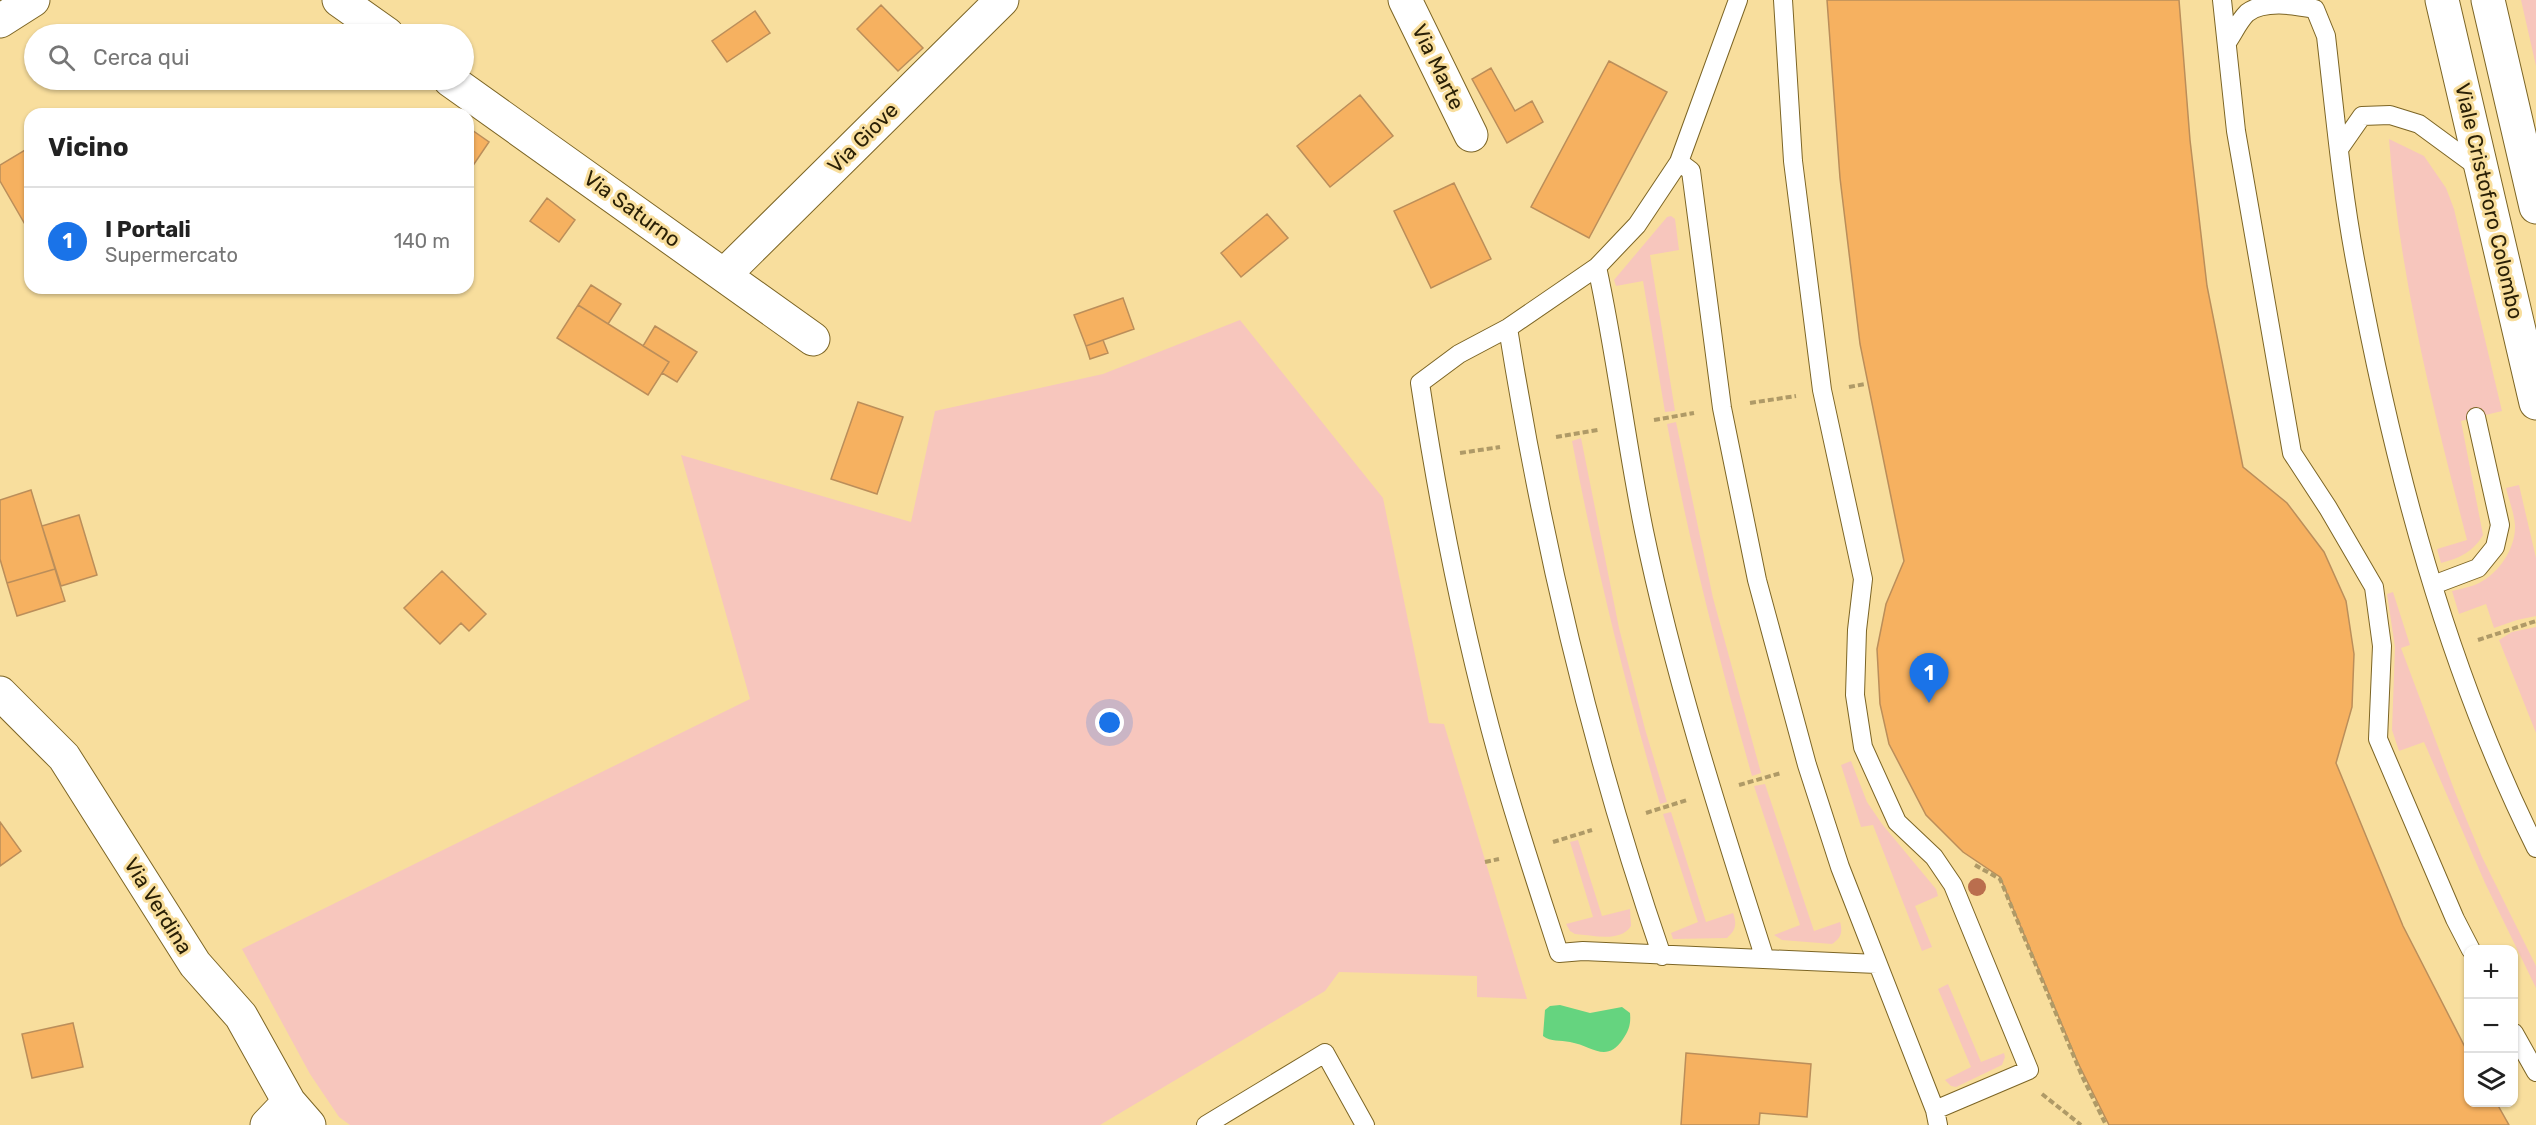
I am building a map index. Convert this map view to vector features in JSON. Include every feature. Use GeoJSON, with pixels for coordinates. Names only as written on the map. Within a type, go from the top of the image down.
{"type":"FeatureCollection","features":[{"type":"Feature","properties":{"kind":"street"},"geometry":{"type":"LineString","coordinates":[[0,21],[33,0]]}},
{"type":"Feature","properties":{"kind":"street"},"geometry":{"type":"LineString","coordinates":[[339,0],[373,24]]}},
{"type":"Feature","properties":{"kind":"street","name":"Via Giove"},"geometry":{"type":"LineString","coordinates":[[724,275],[1002,0]]}},
{"type":"Feature","properties":{"kind":"street","name":"Via Marte"},"geometry":{"type":"LineString","coordinates":[[1405,0],[1471,135]]}},
{"type":"Feature","properties":{"kind":"street","name":"Viale Cristoforo Colombo"},"geometry":{"type":"LineString","coordinates":[[2442,0],[2536,403]]}},
{"type":"Feature","properties":{"kind":"street"},"geometry":{"type":"LineString","coordinates":[[2488,0],[2536,207]]}},
{"type":"Feature","properties":{"kind":"street","name":"Via Saturno"},"geometry":{"type":"LineString","coordinates":[[464,90],[813,339]]}},
{"type":"Feature","properties":{"kind":"street","name":"Via Verdina"},"geometry":{"type":"LineString","coordinates":[[0,693],[64,757],[195,964],[242,1016],[299,1113]]}},
{"type":"Feature","properties":{"kind":"street"},"geometry":{"type":"LineString","coordinates":[[267,1125],[299,1113]]}},
{"type":"Feature","properties":{"kind":"lane"},"geometry":{"type":"LineString","coordinates":[[1738,0],[1679,162],[1637,225],[1597,267],[1509,328],[1459,354],[1419,382],[1431,458],[1467,634],[1501,767],[1559,953],[1583,951],[1878,964]]}},
{"type":"Feature","properties":{"kind":"lane"},"geometry":{"type":"LineString","coordinates":[[1679,162],[1691,171],[1722,408],[1758,580],[1807,765],[1840,867],[1937,1117],[2029,1070],[1953,885],[1934,857],[1897,822],[1863,747],[1855,695],[1857,630],[1863,579],[1822,390],[1793,161],[1783,0]]}},
{"type":"Feature","properties":{"kind":"lane"},"geometry":{"type":"LineString","coordinates":[[2222,0],[2236,131],[2292,453],[2374,587],[2382,646],[2378,739],[2455,919],[2468,945]]}},
{"type":"Feature","properties":{"kind":"lane"},"geometry":{"type":"LineString","coordinates":[[2228,41],[2247,13],[2261,2],[2315,9],[2326,36],[2356,268],[2404,479],[2452,649],[2508,790],[2536,848]]}},
{"type":"Feature","properties":{"kind":"lane"},"geometry":{"type":"LineString","coordinates":[[2339,149],[2362,116],[2390,115],[2419,124],[2481,170]]}},
{"type":"Feature","properties":{"kind":"lane"},"geometry":{"type":"LineString","coordinates":[[1597,267],[1624,425],[1658,591],[1712,793],[1765,959]]}},
{"type":"Feature","properties":{"kind":"lane"},"geometry":{"type":"LineString","coordinates":[[1509,328],[1527,442],[1562,609],[1615,810],[1662,956]]}},
{"type":"Feature","properties":{"kind":"lane"},"geometry":{"type":"LineString","coordinates":[[2433,585],[2478,568],[2495,547],[2499,525],[2476,417]]}},
{"type":"Feature","properties":{"kind":"lane"},"geometry":{"type":"LineString","coordinates":[[2518,1040],[2536,1072]]}},
{"type":"Feature","properties":{"kind":"lane"},"geometry":{"type":"LineString","coordinates":[[1206,1125],[1325,1053],[1365,1125]]}},
{"type":"Feature","properties":{"kind":"path"},"geometry":{"type":"LineString","coordinates":[[1740,405],[1803,394]]}},
{"type":"Feature","properties":{"kind":"path"},"geometry":{"type":"LineString","coordinates":[[1649,421],[1703,412]]}},
{"type":"Feature","properties":{"kind":"path"},"geometry":{"type":"LineString","coordinates":[[1554,437],[1608,428]]}},
{"type":"Feature","properties":{"kind":"path"},"geometry":{"type":"LineString","coordinates":[[1458,454],[1502,447]]}},
{"type":"Feature","properties":{"kind":"path"},"geometry":{"type":"LineString","coordinates":[[2452,649],[2536,621]]}},
{"type":"Feature","properties":{"kind":"path"},"geometry":{"type":"LineString","coordinates":[[1737,786],[1790,770]]}},
{"type":"Feature","properties":{"kind":"path"},"geometry":{"type":"LineString","coordinates":[[1644,813],[1697,797]]}},
{"type":"Feature","properties":{"kind":"path"},"geometry":{"type":"LineString","coordinates":[[1552,843],[1593,830]]}},
{"type":"Feature","properties":{"kind":"path"},"geometry":{"type":"LineString","coordinates":[[2082,1076],[2106,1125]]}},
{"type":"Feature","properties":{"kind":"path"},"geometry":{"type":"LineString","coordinates":[[2042,1094],[2081,1125]]}},
{"type":"Feature","properties":{"kind":"shaded area"},"geometry":{"type":"Polygon","coordinates":[[[2521,0],[2536,0],[2536,66],[2521,0]]]}},
{"type":"Feature","properties":{"kind":"shaded area"},"geometry":{"type":"Polygon","coordinates":[[[2389,139],[2424,156],[2446,188],[2454,209],[2502,411],[2461,421],[2483,535],[2465,554],[2441,563],[2437,549],[2467,540],[2430,391],[2409,291],[2389,139]]]}},
{"type":"Feature","properties":{"kind":"shaded area"},"geometry":{"type":"Polygon","coordinates":[[[1671,216],[1675,219],[1679,250],[1650,255],[1675,411],[1665,412],[1643,281],[1616,286],[1614,280],[1667,217],[1671,216]]]}},
{"type":"Feature","properties":{"kind":"shaded area"},"geometry":{"type":"Polygon","coordinates":[[[1240,320],[1383,498],[1429,723],[1444,724],[1527,999],[1477,997],[1477,976],[1339,972],[1325,991],[1100,1125],[350,1125],[339,1117],[310,1074],[242,949],[750,699],[681,455],[911,522],[935,411],[1103,374],[1240,320]]]}},
{"type":"Feature","properties":{"kind":"shaded area"},"geometry":{"type":"Polygon","coordinates":[[[1676,422],[1713,598],[1761,773],[1752,776],[1716,645],[1685,513],[1667,424],[1676,422]]]}},
{"type":"Feature","properties":{"kind":"shaded area"},"geometry":{"type":"Polygon","coordinates":[[[1581,438],[1619,628],[1667,802],[1660,804],[1623,669],[1591,532],[1572,441],[1581,438]]]}},
{"type":"Feature","properties":{"kind":"shaded area"},"geometry":{"type":"Polygon","coordinates":[[[2519,485],[2536,558],[2536,616],[2494,628],[2486,604],[2459,614],[2452,591],[2473,586],[2486,579],[2505,559],[2515,534],[2513,511],[2506,488],[2519,485]]]}},
{"type":"Feature","properties":{"kind":"shaded area"},"geometry":{"type":"Polygon","coordinates":[[[2393,592],[2410,645],[2401,648],[2455,792],[2482,857],[2536,966],[2536,988],[2518,951],[2518,945],[2515,945],[2485,883],[2424,742],[2399,751],[2392,730],[2395,647],[2387,594],[2393,592]]]}},
{"type":"Feature","properties":{"kind":"shaded area"},"geometry":{"type":"Polygon","coordinates":[[[2536,627],[2536,733],[2499,640],[2512,632],[2536,627]]]}},
{"type":"Feature","properties":{"kind":"shaded area"},"geometry":{"type":"Polygon","coordinates":[[[1851,761],[1867,802],[1882,824],[1936,889],[1938,896],[1915,906],[1932,947],[1922,951],[1873,825],[1861,827],[1841,765],[1851,761]]]}},
{"type":"Feature","properties":{"kind":"shaded area"},"geometry":{"type":"Polygon","coordinates":[[[1765,784],[1814,931],[1840,922],[1841,934],[1832,944],[1782,940],[1774,935],[1800,925],[1754,786],[1765,784]]]}},
{"type":"Feature","properties":{"kind":"shaded area"},"geometry":{"type":"Polygon","coordinates":[[[1671,812],[1706,922],[1733,913],[1735,927],[1727,938],[1673,939],[1671,933],[1698,922],[1663,814],[1671,812]]]}},
{"type":"Feature","properties":{"kind":"shaded area"},"geometry":{"type":"Polygon","coordinates":[[[1578,840],[1602,916],[1630,909],[1631,926],[1620,935],[1606,937],[1575,934],[1566,924],[1593,917],[1570,842],[1578,840]]]}},
{"type":"Feature","properties":{"kind":"shaded area"},"geometry":{"type":"Polygon","coordinates":[[[1948,984],[1981,1062],[2004,1053],[2005,1057],[2002,1065],[1956,1087],[1951,1086],[1945,1080],[1971,1067],[1938,989],[1948,984]]]}},
{"type":"Feature","properties":{"kind":"shaded area"},"geometry":{"type":"Polygon","coordinates":[[[1560,1005],[1590,1013],[1622,1007],[1630,1013],[1629,1027],[1617,1046],[1605,1052],[1570,1042],[1549,1039],[1543,1036],[1545,1010],[1550,1006],[1560,1005]]]}},
{"type":"Feature","properties":{"kind":"building"},"geometry":{"type":"Polygon","coordinates":[[[1827,0],[2179,0],[2190,140],[2207,286],[2243,467],[2287,503],[2324,552],[2346,601],[2354,654],[2352,707],[2336,763],[2403,926],[2464,1045],[2464,1107],[2499,1107],[2509,1125],[2109,1125],[2078,1063],[2000,877],[1963,852],[1926,815],[1889,744],[1880,704],[1877,649],[1886,604],[1904,561],[1860,344],[1840,178],[1827,0]]]}},
{"type":"Feature","properties":{"kind":"building"},"geometry":{"type":"Polygon","coordinates":[[[881,5],[923,48],[898,71],[857,29],[881,5]]]}},
{"type":"Feature","properties":{"kind":"building"},"geometry":{"type":"Polygon","coordinates":[[[755,11],[770,33],[727,62],[712,41],[755,11]]]}},
{"type":"Feature","properties":{"kind":"building"},"geometry":{"type":"Polygon","coordinates":[[[1609,61],[1667,92],[1589,238],[1531,207],[1609,61]]]}},
{"type":"Feature","properties":{"kind":"building"},"geometry":{"type":"Polygon","coordinates":[[[1491,68],[1515,111],[1532,101],[1543,122],[1507,143],[1472,79],[1491,68]]]}},
{"type":"Feature","properties":{"kind":"building"},"geometry":{"type":"Polygon","coordinates":[[[1360,95],[1393,136],[1330,187],[1297,146],[1360,95]]]}},
{"type":"Feature","properties":{"kind":"building"},"geometry":{"type":"Polygon","coordinates":[[[474,131],[489,142],[474,164],[474,131]]]}},
{"type":"Feature","properties":{"kind":"building"},"geometry":{"type":"Polygon","coordinates":[[[24,151],[24,223],[0,181],[0,165],[24,151]]]}},
{"type":"Feature","properties":{"kind":"building"},"geometry":{"type":"Polygon","coordinates":[[[1454,183],[1491,259],[1431,288],[1394,211],[1454,183]]]}},
{"type":"Feature","properties":{"kind":"building"},"geometry":{"type":"Polygon","coordinates":[[[547,198],[575,220],[559,242],[530,221],[547,198]]]}},
{"type":"Feature","properties":{"kind":"building"},"geometry":{"type":"Polygon","coordinates":[[[1267,214],[1288,238],[1241,277],[1221,253],[1267,214]]]}},
{"type":"Feature","properties":{"kind":"building"},"geometry":{"type":"Polygon","coordinates":[[[591,285],[621,304],[608,324],[578,305],[591,285]]]}},
{"type":"Feature","properties":{"kind":"building"},"geometry":{"type":"Polygon","coordinates":[[[1123,298],[1134,329],[1086,346],[1074,315],[1123,298]]]}},
{"type":"Feature","properties":{"kind":"building"},"geometry":{"type":"Polygon","coordinates":[[[578,305],[669,362],[648,395],[557,338],[578,305]]]}},
{"type":"Feature","properties":{"kind":"building"},"geometry":{"type":"Polygon","coordinates":[[[655,326],[697,352],[677,382],[662,373],[669,362],[643,346],[655,326]]]}},
{"type":"Feature","properties":{"kind":"building"},"geometry":{"type":"Polygon","coordinates":[[[1103,340],[1108,353],[1090,359],[1086,346],[1103,340]]]}},
{"type":"Feature","properties":{"kind":"building"},"geometry":{"type":"Polygon","coordinates":[[[858,402],[903,417],[877,494],[831,479],[858,402]]]}},
{"type":"Feature","properties":{"kind":"building"},"geometry":{"type":"Polygon","coordinates":[[[31,490],[55,569],[7,583],[0,559],[0,500],[31,490]]]}},
{"type":"Feature","properties":{"kind":"building"},"geometry":{"type":"Polygon","coordinates":[[[79,515],[97,575],[61,586],[42,526],[79,515]]]}},
{"type":"Feature","properties":{"kind":"building"},"geometry":{"type":"Polygon","coordinates":[[[55,569],[65,601],[17,616],[7,583],[55,569]]]}},
{"type":"Feature","properties":{"kind":"building"},"geometry":{"type":"Polygon","coordinates":[[[442,571],[486,614],[469,631],[461,623],[440,644],[404,608],[442,571]]]}},
{"type":"Feature","properties":{"kind":"building"},"geometry":{"type":"Polygon","coordinates":[[[0,822],[21,851],[0,866],[0,822]]]}},
{"type":"Feature","properties":{"kind":"building"},"geometry":{"type":"Polygon","coordinates":[[[73,1023],[83,1067],[32,1078],[22,1034],[73,1023]]]}},
{"type":"Feature","properties":{"kind":"building"},"geometry":{"type":"Polygon","coordinates":[[[1686,1053],[1811,1064],[1807,1117],[1760,1113],[1759,1125],[1681,1125],[1686,1053]]]}},
{"type":"Feature","properties":{"kind":"place","name":"I Portali"},"geometry":{"type":"Point","coordinates":[1929,703]}}]}
